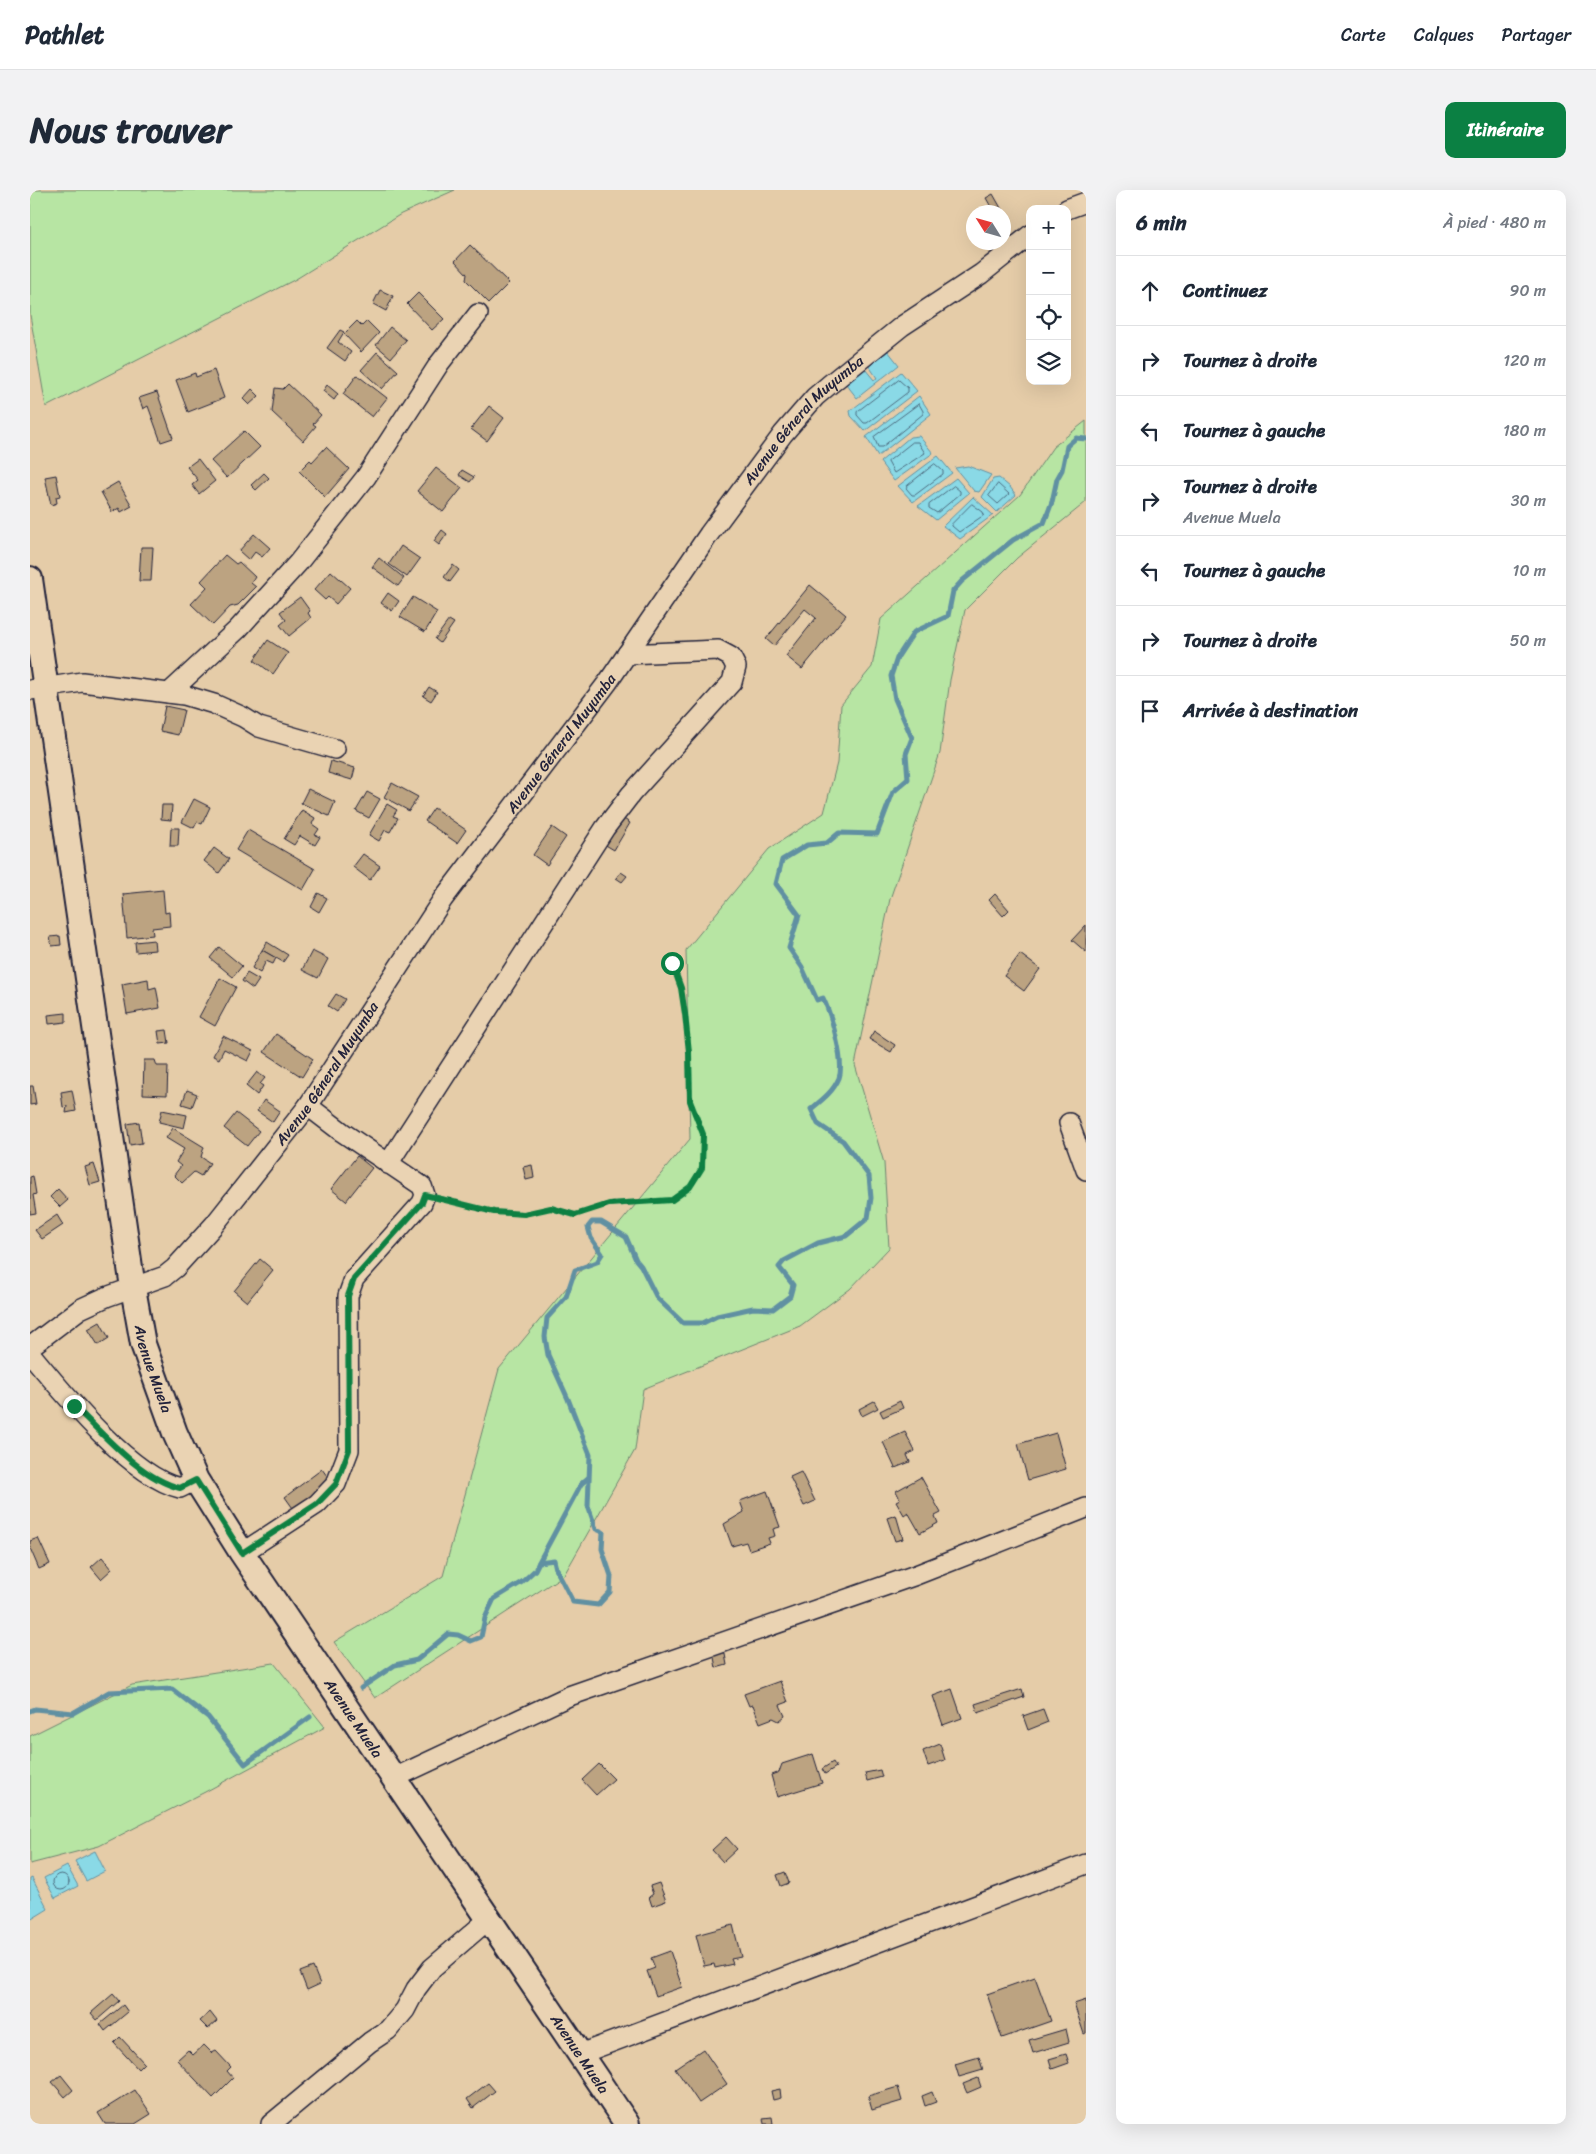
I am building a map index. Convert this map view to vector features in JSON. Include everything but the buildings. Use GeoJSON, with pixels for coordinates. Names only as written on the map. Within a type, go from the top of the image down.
{"type":"FeatureCollection","features":[{"type":"Feature","properties":{"kind":"street"},"geometry":{"type":"LineString","coordinates":[[1071,208],[1086,202]]}},
{"type":"Feature","properties":{"kind":"street","name":"Avenue Géneral Muyumba"},"geometry":{"type":"LineString","coordinates":[[30,1347],[80,1309],[106,1297],[164,1276],[175,1268],[214,1225],[308,1106],[443,899],[603,689],[709,534],[783,434],[815,397],[902,326],[981,274],[1026,238]]}},
{"type":"Feature","properties":{"kind":"street"},"geometry":{"type":"LineString","coordinates":[[169,693],[238,628],[298,563],[366,477],[440,364],[478,314]]}},
{"type":"Feature","properties":{"kind":"street"},"geometry":{"type":"LineString","coordinates":[[30,578],[38,688],[82,682],[184,695],[214,704],[243,717],[258,727],[335,749]]}},
{"type":"Feature","properties":{"kind":"street"},"geometry":{"type":"LineString","coordinates":[[388,1164],[605,828],[631,794],[732,682],[736,667],[731,657],[718,650],[627,654]]}},
{"type":"Feature","properties":{"kind":"street","name":"Avenue Muela"},"geometry":{"type":"LineString","coordinates":[[38,688],[133,1288],[143,1344],[157,1387],[196,1480],[242,1553],[627,2124]]}},
{"type":"Feature","properties":{"kind":"street"},"geometry":{"type":"LineString","coordinates":[[242,1553],[317,1504],[336,1484],[349,1450],[348,1296],[354,1279],[422,1203],[425,1195],[422,1186],[388,1164],[308,1106]]}},
{"type":"Feature","properties":{"kind":"street"},"geometry":{"type":"LineString","coordinates":[[1069,1123],[1086,1170]]}},
{"type":"Feature","properties":{"kind":"street"},"geometry":{"type":"LineString","coordinates":[[30,1353],[74,1406],[131,1461],[166,1485],[180,1488],[196,1480]]}},
{"type":"Feature","properties":{"kind":"street"},"geometry":{"type":"LineString","coordinates":[[394,1778],[569,1696],[916,1574],[1086,1508]]}},
{"type":"Feature","properties":{"kind":"street"},"geometry":{"type":"LineString","coordinates":[[580,2054],[1086,1864]]}},
{"type":"Feature","properties":{"kind":"street"},"geometry":{"type":"LineString","coordinates":[[271,2124],[370,2042],[388,2030],[405,2010],[416,1989],[432,1968],[489,1919]]}},
{"type":"Feature","properties":{"kind":"path"},"geometry":{"type":"LineString","coordinates":[[425,1195],[494,1212],[524,1214],[551,1208],[575,1215],[609,1204],[672,1200],[690,1187],[702,1168],[703,1134],[690,1101],[689,1052],[685,1014],[681,988],[672,963]]}},
{"type":"Feature","properties":{"kind":"green space"},"geometry":{"type":"Polygon","coordinates":[[[30,190],[455,190],[401,214],[296,279],[46,407],[30,315],[30,190]]]}},
{"type":"Feature","properties":{"kind":"green space"},"geometry":{"type":"Polygon","coordinates":[[[1086,421],[1086,502],[1017,558],[965,610],[950,680],[940,753],[890,899],[855,1065],[884,1163],[889,1248],[850,1289],[800,1326],[643,1389],[635,1450],[564,1575],[375,1698],[334,1642],[443,1576],[499,1369],[690,1139],[686,950],[769,849],[824,813],[837,763],[841,705],[872,667],[881,619],[1020,495],[1053,447],[1086,421]]]}},
{"type":"Feature","properties":{"kind":"green space"},"geometry":{"type":"Polygon","coordinates":[[[274,1663],[325,1727],[205,1792],[99,1846],[30,1864],[30,1736],[132,1685],[274,1663]]]}},
{"type":"Feature","properties":{"kind":"water"},"geometry":{"type":"Polygon","coordinates":[[[888,351],[899,365],[857,398],[846,384],[865,369],[874,380],[877,378],[869,366],[888,351]]]}},
{"type":"Feature","properties":{"kind":"water"},"geometry":{"type":"Polygon","coordinates":[[[901,372],[917,391],[865,431],[851,416],[850,411],[901,372]]]}},
{"type":"Feature","properties":{"kind":"water"},"geometry":{"type":"Polygon","coordinates":[[[919,396],[931,414],[878,456],[866,437],[919,396]]]}},
{"type":"Feature","properties":{"kind":"water"},"geometry":{"type":"Polygon","coordinates":[[[919,436],[933,453],[894,481],[880,462],[910,437],[919,436]]]}},
{"type":"Feature","properties":{"kind":"water"},"geometry":{"type":"Polygon","coordinates":[[[938,456],[952,473],[913,502],[898,486],[938,456]]]}},
{"type":"Feature","properties":{"kind":"water"},"geometry":{"type":"Polygon","coordinates":[[[968,466],[991,475],[979,492],[974,491],[955,468],[968,466]]]}},
{"type":"Feature","properties":{"kind":"water"},"geometry":{"type":"Polygon","coordinates":[[[956,478],[969,493],[936,520],[918,506],[956,478]]]}},
{"type":"Feature","properties":{"kind":"water"},"geometry":{"type":"Polygon","coordinates":[[[999,478],[1016,495],[997,512],[982,497],[993,479],[999,478]]]}},
{"type":"Feature","properties":{"kind":"water"},"geometry":{"type":"Polygon","coordinates":[[[973,497],[993,515],[960,539],[943,526],[973,497]]]}},
{"type":"Feature","properties":{"kind":"water"},"geometry":{"type":"Polygon","coordinates":[[[95,1851],[105,1871],[86,1881],[75,1861],[95,1851]]]}},
{"type":"Feature","properties":{"kind":"water"},"geometry":{"type":"Polygon","coordinates":[[[67,1866],[78,1886],[55,1898],[44,1878],[67,1866]]]}},
{"type":"Feature","properties":{"kind":"water"},"geometry":{"type":"Polygon","coordinates":[[[32,1878],[48,1909],[30,1920],[30,1879],[32,1878]]]}},
{"type":"Feature","properties":{"kind":"waterway"},"geometry":{"type":"LineString","coordinates":[[361,1688],[395,1665],[417,1660],[448,1634],[458,1635],[471,1641],[481,1637],[485,1618],[494,1599],[522,1582],[535,1570],[539,1562],[554,1560],[556,1569],[573,1602],[598,1605],[610,1592],[611,1576],[602,1549],[603,1532],[596,1529],[588,1506],[590,1455],[548,1355],[545,1337],[547,1318],[566,1297],[575,1270],[597,1262],[602,1254],[591,1238],[588,1227],[592,1222],[601,1222],[626,1237],[636,1260],[657,1298],[683,1323],[703,1323],[717,1316],[753,1308],[773,1309],[790,1296],[793,1285],[779,1267],[784,1261],[818,1243],[846,1236],[868,1218],[871,1198],[869,1176],[843,1141],[818,1124],[811,1109],[837,1083],[840,1071],[839,1050],[830,1015],[823,998],[817,1000],[802,967],[789,948],[799,915],[776,884],[782,860],[807,845],[827,843],[839,833],[877,834],[893,792],[908,779],[906,754],[912,738],[895,699],[891,676],[897,658],[914,632],[948,616],[953,591],[962,581],[1013,540],[1044,523],[1052,502],[1057,479],[1062,470],[1067,446],[1076,438],[1086,439]]}},
{"type":"Feature","properties":{"kind":"waterway"},"geometry":{"type":"LineString","coordinates":[[539,1562],[581,1484],[588,1478]]}},
{"type":"Feature","properties":{"kind":"waterway"},"geometry":{"type":"LineString","coordinates":[[30,1711],[35,1709],[73,1713],[109,1692],[172,1689],[208,1717],[245,1764],[310,1717]]}},
{"type":"Feature","properties":{"kind":"route"},"geometry":{"type":"LineString","coordinates":[[74,1406],[131,1461],[166,1485],[180,1488],[196,1480],[242,1553],[317,1504],[336,1484],[349,1450],[350,1359],[348,1296],[354,1279],[422,1203],[425,1195],[494,1212],[524,1214],[551,1208],[575,1215],[609,1204],[672,1200],[690,1187],[702,1168],[703,1134],[690,1101],[689,1052],[685,1014],[681,988],[672,963]]}}]}
